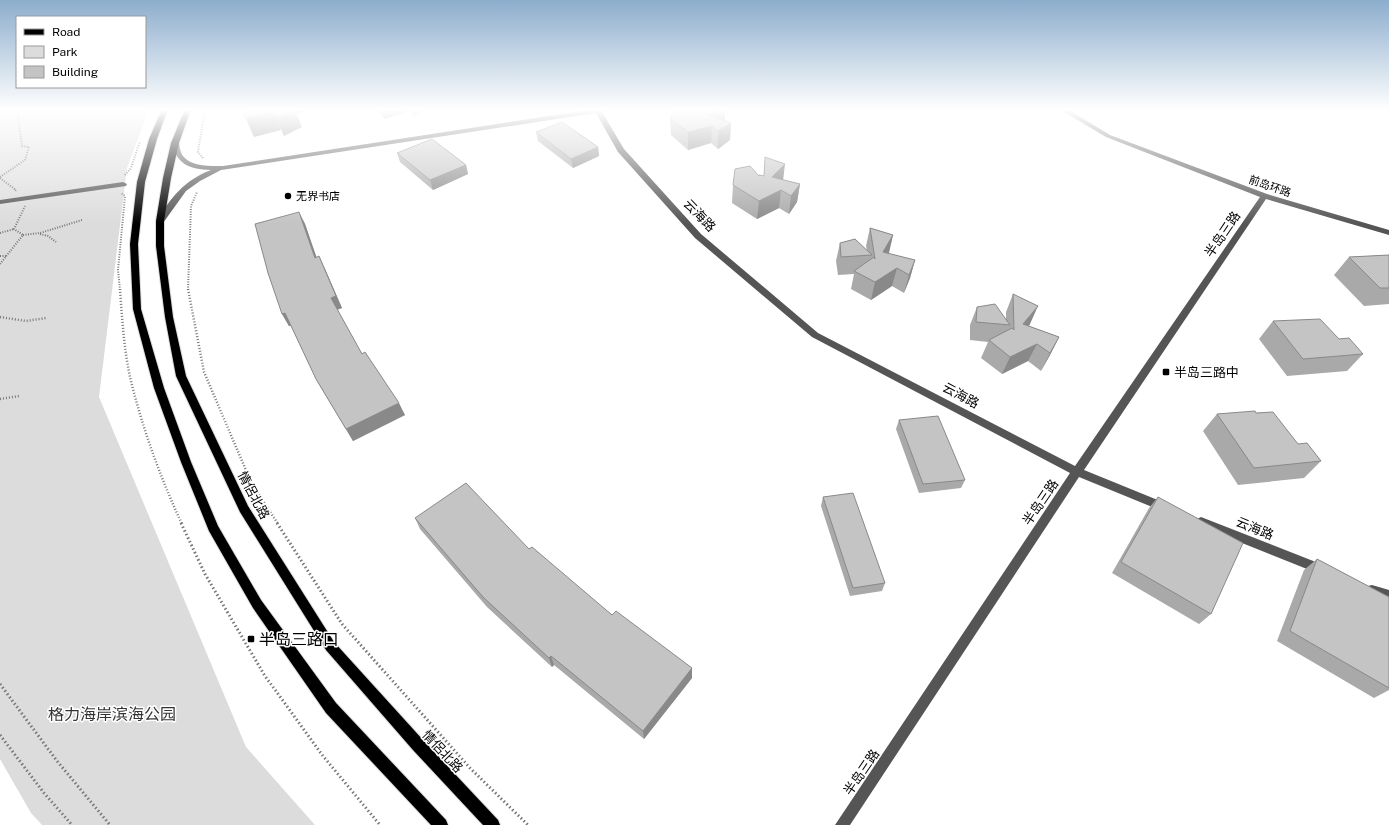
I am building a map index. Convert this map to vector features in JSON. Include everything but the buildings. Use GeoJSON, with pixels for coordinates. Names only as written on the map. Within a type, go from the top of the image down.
{"type":"FeatureCollection","features":[{"type":"Feature","properties":{"kind":"main road"},"geometry":{"type":"LineString","coordinates":[[151,148],[141,182],[134,244],[137,309],[160,388],[186,462],[213,528],[257,604],[331,708],[441,825]]}},
{"type":"Feature","properties":{"kind":"main road","name":"情侶北路"},"geometry":{"type":"LineString","coordinates":[[174,148],[160,221],[161,254],[170,317],[181,376],[244,510],[330,646],[418,745],[493,825]]}},
{"type":"Feature","properties":{"kind":"street"},"geometry":{"type":"LineString","coordinates":[[176,148],[183,160],[194,165],[207,168],[223,168],[355,148]]}},
{"type":"Feature","properties":{"kind":"street","name":"云海路"},"geometry":{"type":"LineString","coordinates":[[620,148],[698,236],[815,334],[1077,472],[1179,513]]}},
{"type":"Feature","properties":{"kind":"street","name":"前岛环路"},"geometry":{"type":"LineString","coordinates":[[1138,148],[1264,196],[1389,233]]}},
{"type":"Feature","properties":{"kind":"street"},"geometry":{"type":"LineString","coordinates":[[160,221],[174,198],[190,182],[223,168]]}},
{"type":"Feature","properties":{"kind":"street"},"geometry":{"type":"LineString","coordinates":[[0,202],[122,184]]}},
{"type":"Feature","properties":{"kind":"street","name":"半岛三路"},"geometry":{"type":"LineString","coordinates":[[842,825],[1077,472],[1264,196]]}},
{"type":"Feature","properties":{"kind":"street","name":"云海路"},"geometry":{"type":"LineString","coordinates":[[1194,519],[1333,574]]}},
{"type":"Feature","properties":{"kind":"street"},"geometry":{"type":"LineString","coordinates":[[1362,586],[1389,596]]}},
{"type":"Feature","properties":{"kind":"path"},"geometry":{"type":"LineString","coordinates":[[12,200],[16,190],[0,177],[25,160],[29,148]]}},
{"type":"Feature","properties":{"kind":"path"},"geometry":{"type":"LineString","coordinates":[[194,165],[204,158],[198,152],[199,148]]}},
{"type":"Feature","properties":{"kind":"path"},"geometry":{"type":"LineString","coordinates":[[190,182],[203,186],[195,195],[191,206],[187,286],[204,372],[251,482],[342,624],[470,768],[528,825]]}},
{"type":"Feature","properties":{"kind":"path"},"geometry":{"type":"LineString","coordinates":[[0,233],[14,229],[30,197]]}},
{"type":"Feature","properties":{"kind":"path"},"geometry":{"type":"LineString","coordinates":[[14,229],[22,235],[40,233],[82,220]]}},
{"type":"Feature","properties":{"kind":"path"},"geometry":{"type":"LineString","coordinates":[[40,233],[48,236],[56,242]]}},
{"type":"Feature","properties":{"kind":"path"},"geometry":{"type":"LineString","coordinates":[[0,264],[22,235]]}},
{"type":"Feature","properties":{"kind":"path"},"geometry":{"type":"LineString","coordinates":[[0,256],[6,256]]}},
{"type":"Feature","properties":{"kind":"path"},"geometry":{"type":"LineString","coordinates":[[0,316],[26,321],[46,318]]}},
{"type":"Feature","properties":{"kind":"path"},"geometry":{"type":"LineString","coordinates":[[0,399],[19,396]]}},
{"type":"Feature","properties":{"kind":"path"},"geometry":{"type":"LineString","coordinates":[[0,684],[57,761],[110,825]]}},
{"type":"Feature","properties":{"kind":"path"},"geometry":{"type":"LineString","coordinates":[[0,735],[44,793],[72,825]]}},
{"type":"Feature","properties":{"kind":"green space","name":"格力海岸滨海公园"},"geometry":{"type":"Polygon","coordinates":[[[0,148],[135,148],[127,168],[99,397],[246,747],[315,825],[42,825],[31,813],[0,759],[0,148]]]}},
{"type":"Feature","properties":{"kind":"place","name":"无界书店"},"geometry":{"type":"Point","coordinates":[288,196]}},
{"type":"Feature","properties":{"kind":"place","name":"半岛三路中"},"geometry":{"type":"Point","coordinates":[1166,372]}},
{"type":"Feature","properties":{"kind":"place","name":"半岛三路口"},"geometry":{"type":"Point","coordinates":[251,639]}}]}
